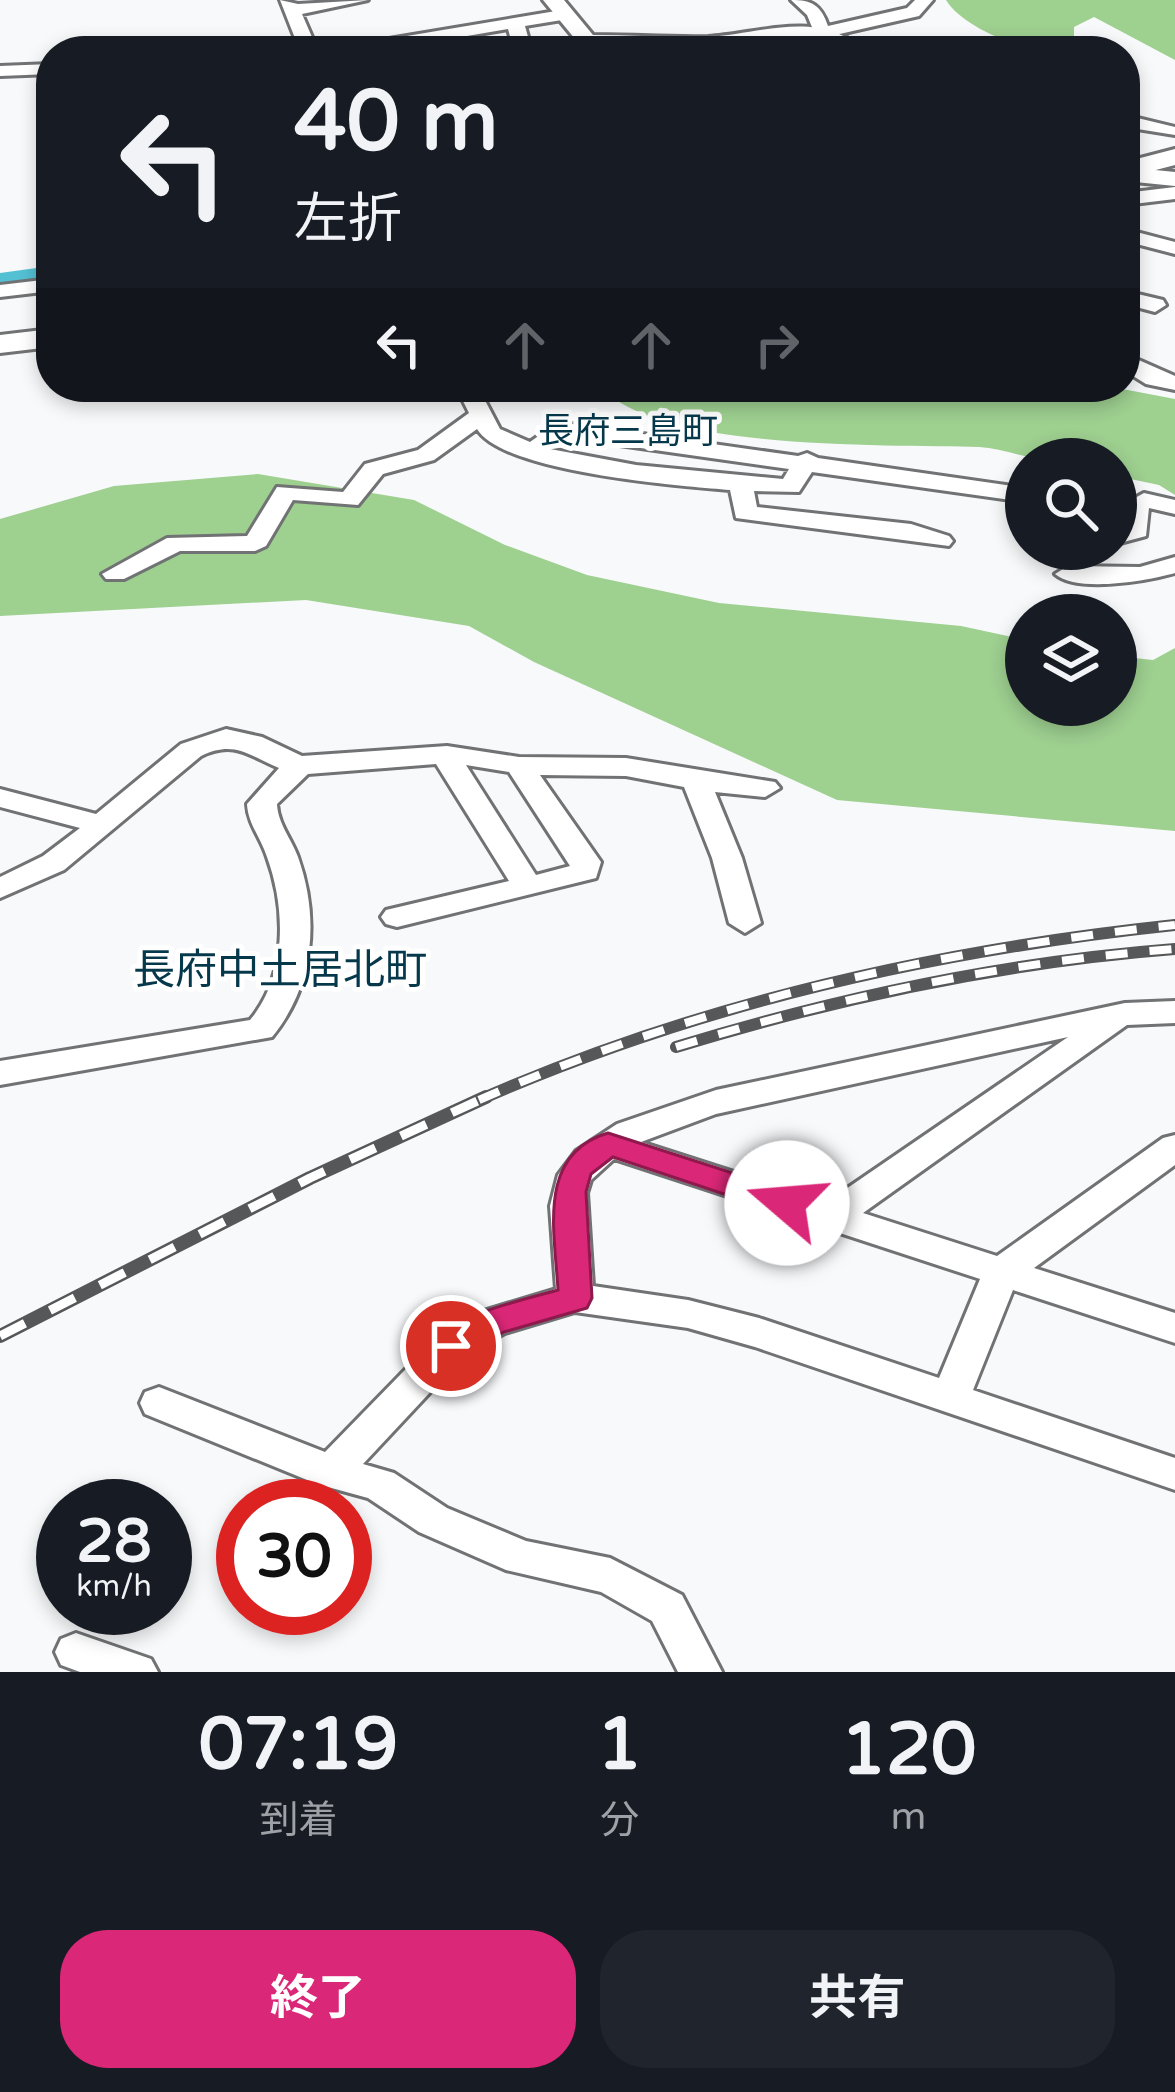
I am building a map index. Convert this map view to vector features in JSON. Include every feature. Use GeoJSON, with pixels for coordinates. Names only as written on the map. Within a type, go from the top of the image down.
{"type":"FeatureCollection","features":[{"type":"Feature","properties":{"kind":"highway"},"geometry":{"type":"LineString","coordinates":[[1140,163],[1172,144]]}},
{"type":"Feature","properties":{"kind":"highway"},"geometry":{"type":"LineString","coordinates":[[0,344],[36,340]]}},
{"type":"Feature","properties":{"kind":"main road"},"geometry":{"type":"LineString","coordinates":[[558,7],[584,36]]}},
{"type":"Feature","properties":{"kind":"main road"},"geometry":{"type":"LineString","coordinates":[[788,36],[827,36]]}},
{"type":"Feature","properties":{"kind":"main road"},"geometry":{"type":"LineString","coordinates":[[1140,174],[1175,179]]}},
{"type":"Feature","properties":{"kind":"street"},"geometry":{"type":"LineString","coordinates":[[303,36],[290,5],[360,0]]}},
{"type":"Feature","properties":{"kind":"street"},"geometry":{"type":"LineString","coordinates":[[800,0],[815,13],[822,33],[919,6],[931,22]]}},
{"type":"Feature","properties":{"kind":"street"},"geometry":{"type":"LineString","coordinates":[[446,36],[558,7]]}},
{"type":"Feature","properties":{"kind":"street"},"geometry":{"type":"LineString","coordinates":[[514,22],[518,36]]}},
{"type":"Feature","properties":{"kind":"street"},"geometry":{"type":"LineString","coordinates":[[0,71],[36,70]]}},
{"type":"Feature","properties":{"kind":"street"},"geometry":{"type":"LineString","coordinates":[[1140,128],[1172,144]]}},
{"type":"Feature","properties":{"kind":"street"},"geometry":{"type":"LineString","coordinates":[[1140,198],[1175,194]]}},
{"type":"Feature","properties":{"kind":"street"},"geometry":{"type":"LineString","coordinates":[[1140,239],[1175,248]]}},
{"type":"Feature","properties":{"kind":"street"},"geometry":{"type":"LineString","coordinates":[[0,291],[36,287]]}},
{"type":"Feature","properties":{"kind":"street"},"geometry":{"type":"LineString","coordinates":[[1140,301],[1155,305]]}},
{"type":"Feature","properties":{"kind":"street"},"geometry":{"type":"LineString","coordinates":[[1140,370],[1175,383]]}},
{"type":"Feature","properties":{"kind":"street"},"geometry":{"type":"LineString","coordinates":[[473,402],[479,416],[503,440],[534,451],[790,487],[806,460]]}},
{"type":"Feature","properties":{"kind":"street"},"geometry":{"type":"LineString","coordinates":[[115,574],[176,543],[246,546],[256,542],[286,492],[349,500],[374,469],[426,455],[479,416]]}},
{"type":"Feature","properties":{"kind":"street"},"geometry":{"type":"LineString","coordinates":[[534,451],[557,429],[806,460],[1005,492]]}},
{"type":"Feature","properties":{"kind":"street"},"geometry":{"type":"LineString","coordinates":[[741,483],[745,513],[911,532],[940,541]]}},
{"type":"Feature","properties":{"kind":"street"},"geometry":{"type":"LineString","coordinates":[[1137,504],[1144,500],[1175,507]]}},
{"type":"Feature","properties":{"kind":"street"},"geometry":{"type":"LineString","coordinates":[[1068,574],[1141,575],[1175,565]]}},
{"type":"Feature","properties":{"kind":"street"},"geometry":{"type":"LineString","coordinates":[[0,888],[46,868],[194,748],[226,738],[245,739],[301,765],[424,753],[519,766],[626,767],[765,788]]}},
{"type":"Feature","properties":{"kind":"street"},"geometry":{"type":"LineString","coordinates":[[445,755],[528,886]]}},
{"type":"Feature","properties":{"kind":"street"},"geometry":{"type":"LineString","coordinates":[[0,1073],[260,1029],[280,1011],[299,921],[282,855],[261,809],[263,799],[301,765]]}},
{"type":"Feature","properties":{"kind":"street"},"geometry":{"type":"LineString","coordinates":[[397,917],[585,871],[586,862],[519,766]]}},
{"type":"Feature","properties":{"kind":"street"},"geometry":{"type":"LineString","coordinates":[[696,781],[727,858],[745,923]]}},
{"type":"Feature","properties":{"kind":"street"},"geometry":{"type":"LineString","coordinates":[[0,798],[100,824]]}},
{"type":"Feature","properties":{"kind":"street"},"geometry":{"type":"LineString","coordinates":[[575,1298],[569,1192],[577,1168],[608,1144],[716,1102],[1126,1014],[1175,1012]]}},
{"type":"Feature","properties":{"kind":"street"},"geometry":{"type":"LineString","coordinates":[[831,1217],[1126,1014]]}},
{"type":"Feature","properties":{"kind":"street"},"geometry":{"type":"LineString","coordinates":[[608,1144],[1175,1328]]}},
{"type":"Feature","properties":{"kind":"street"},"geometry":{"type":"LineString","coordinates":[[949,1400],[1000,1273],[1175,1147]]}},
{"type":"Feature","properties":{"kind":"street"},"geometry":{"type":"LineString","coordinates":[[331,1472],[451,1346],[493,1322],[575,1298],[688,1314],[1175,1474]]}},
{"type":"Feature","properties":{"kind":"street"},"geometry":{"type":"LineString","coordinates":[[159,1403],[331,1472],[380,1485],[433,1520],[521,1558],[610,1576],[667,1608],[700,1672]]}},
{"type":"Feature","properties":{"kind":"street"},"geometry":{"type":"LineString","coordinates":[[76,1652],[136,1672]]}},
{"type":"Feature","properties":{"kind":"green space"},"geometry":{"type":"Polygon","coordinates":[[[946,0],[1175,0],[1175,60],[1140,41],[1140,36],[1130,36],[1094,17],[1074,27],[1074,36],[995,36],[946,0]]]}},
{"type":"Feature","properties":{"kind":"green space"},"geometry":{"type":"Polygon","coordinates":[[[1140,392],[1175,399],[1175,495],[1137,480],[1137,438],[1005,438],[1005,451],[780,440],[673,424],[622,402],[1140,402],[1140,392]]]}},
{"type":"Feature","properties":{"kind":"green space"},"geometry":{"type":"Polygon","coordinates":[[[258,474],[414,500],[505,545],[587,575],[719,603],[961,626],[1005,635],[1005,726],[1137,726],[1137,658],[1153,660],[1175,648],[1175,831],[837,800],[534,662],[469,626],[306,600],[0,616],[0,519],[114,486],[258,474]]]}},
{"type":"Feature","properties":{"kind":"waterway"},"geometry":{"type":"LineString","coordinates":[[0,283],[36,278]]}},
{"type":"Feature","properties":{"kind":"railway"},"geometry":{"type":"LineString","coordinates":[[483,1098],[647,1035],[820,986],[996,949],[1175,925]]}},
{"type":"Feature","properties":{"kind":"railway"},"geometry":{"type":"LineString","coordinates":[[676,1047],[923,984],[1048,963],[1175,949]]}},
{"type":"Feature","properties":{"kind":"railway"},"geometry":{"type":"LineString","coordinates":[[0,1336],[310,1178],[483,1098]]}},
{"type":"Feature","properties":{"kind":"railway"},"geometry":{"type":"LineString","coordinates":[[479,1100],[483,1098]]}},
{"type":"Feature","properties":{"kind":"district","name":"長府三島町"},"geometry":{"type":"Point","coordinates":[628,430]}},
{"type":"Feature","properties":{"kind":"district","name":"長府中土居北町"},"geometry":{"type":"Point","coordinates":[280,969]}},
{"type":"Feature","properties":{"kind":"route"},"geometry":{"type":"LineString","coordinates":[[451,1346],[493,1322],[538,1305],[575,1298],[569,1192],[577,1168],[608,1144],[787,1203]]}}]}
